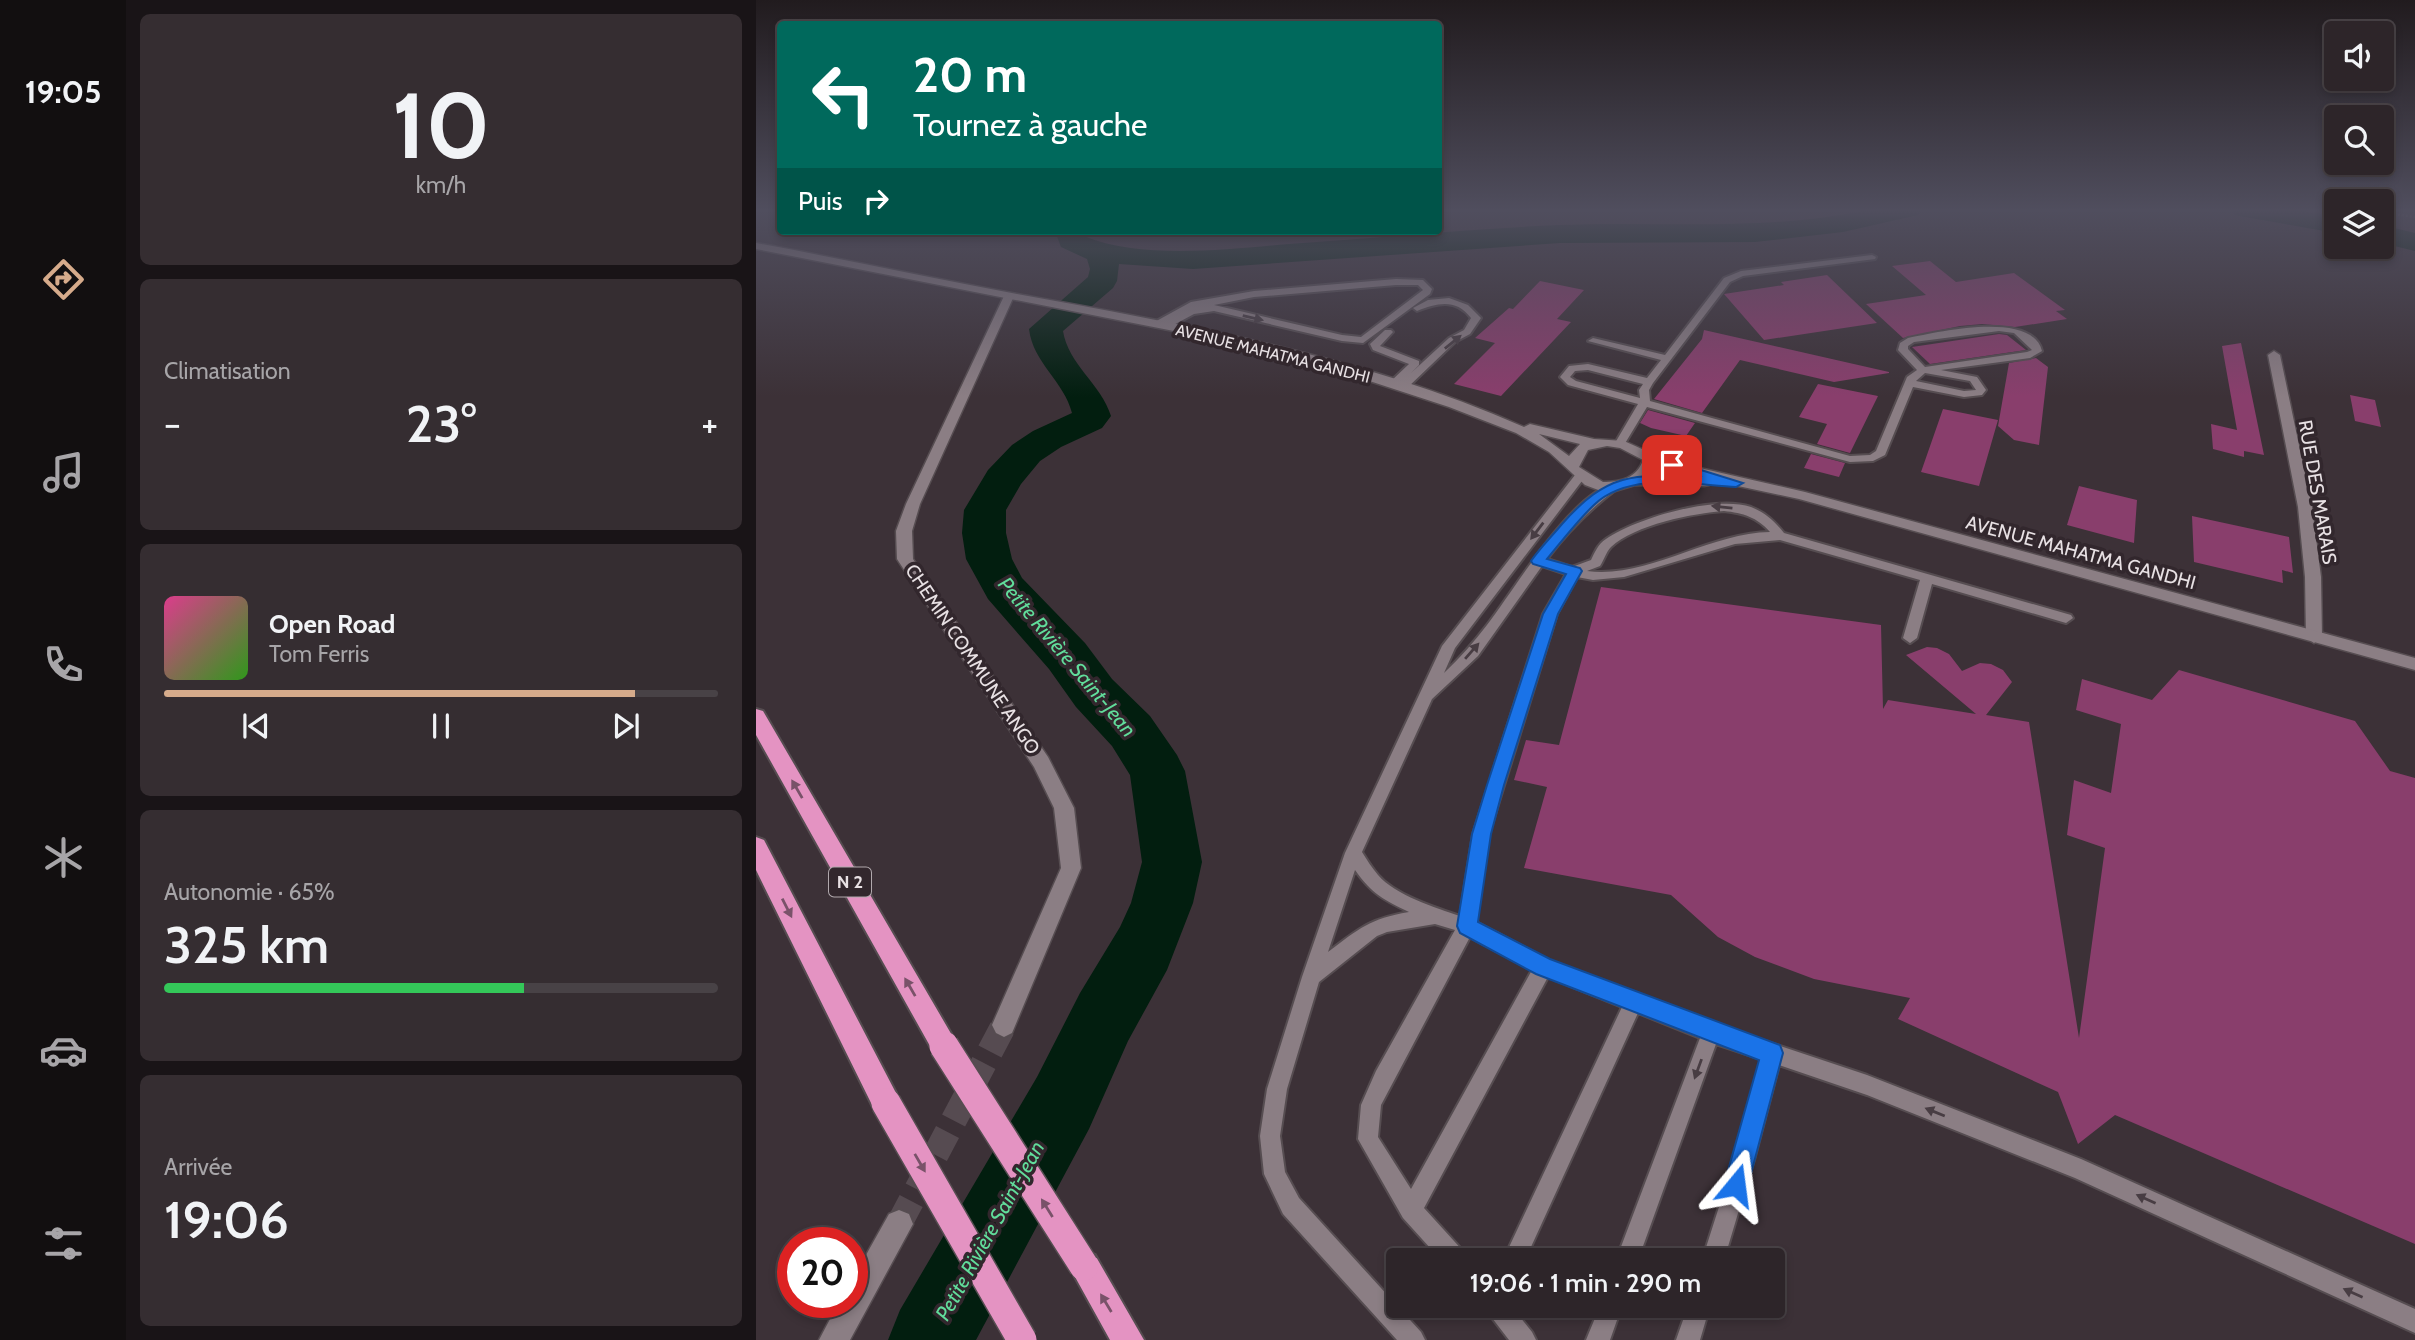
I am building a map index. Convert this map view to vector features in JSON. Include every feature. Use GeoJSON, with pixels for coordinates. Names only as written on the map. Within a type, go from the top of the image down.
{"type":"FeatureCollection","features":[{"type":"Feature","properties":{"kind":"highway","name":"N 2"},"geometry":{"type":"LineString","coordinates":[[756,717],[944,1046],[1128,1340]]}},
{"type":"Feature","properties":{"kind":"highway"},"geometry":{"type":"LineString","coordinates":[[756,847],[886,1103],[1023,1340]]}},
{"type":"Feature","properties":{"kind":"main road","name":"AVENUE MAHATMA GANDHI"},"geometry":{"type":"LineString","coordinates":[[885,272],[1099,312],[1298,357],[1398,385],[1507,423],[1594,443]]}},
{"type":"Feature","properties":{"kind":"main road","name":"CHEMIN COMMUNE ANGO"},"geometry":{"type":"LineString","coordinates":[[1004,1025],[1071,868],[1064,808],[1041,762],[905,559],[904,531],[913,504],[1009,296]]}},
{"type":"Feature","properties":{"kind":"main road","name":"RUE DES MARAIS"},"geometry":{"type":"LineString","coordinates":[[2274,355],[2305,507],[2313,577],[2314,637]]}},
{"type":"Feature","properties":{"kind":"main road","name":"AVENUE MAHATMA GANDHI"},"geometry":{"type":"LineString","coordinates":[[1507,423],[1544,442],[1558,452],[1576,472]]}},
{"type":"Feature","properties":{"kind":"main road"},"geometry":{"type":"LineString","coordinates":[[1594,443],[1620,443],[1634,447],[1650,459],[1646,472],[1634,481],[1614,486],[1588,482],[1576,472],[1575,455],[1582,447],[1594,443]]}},
{"type":"Feature","properties":{"kind":"main road","name":"AVENUE MAHATMA GANDHI"},"geometry":{"type":"LineString","coordinates":[[1650,459],[1736,483],[1800,495],[2415,664]]}},
{"type":"Feature","properties":{"kind":"main road","name":"AVENUE MAHATMA GANDHI"},"geometry":{"type":"LineString","coordinates":[[1634,481],[1736,483]]}},
{"type":"Feature","properties":{"kind":"main road"},"geometry":{"type":"LineString","coordinates":[[834,1340],[899,1224]]}},
{"type":"Feature","properties":{"kind":"lane"},"geometry":{"type":"LineString","coordinates":[[1620,443],[1645,402],[1644,390],[1649,382],[1727,280],[1741,274],[1760,272]]}},
{"type":"Feature","properties":{"kind":"lane"},"geometry":{"type":"LineString","coordinates":[[1396,282],[1420,282],[1427,289],[1427,292],[1363,340],[1342,338],[1214,308],[1191,312],[1161,325],[1191,305],[1254,294],[1396,282]]}},
{"type":"Feature","properties":{"kind":"lane"},"geometry":{"type":"LineString","coordinates":[[1427,301],[1448,302],[1474,312],[1476,318],[1467,332],[1452,340],[1398,385],[1416,363],[1376,348],[1375,344],[1382,337],[1427,301]]}},
{"type":"Feature","properties":{"kind":"lane"},"geometry":{"type":"LineString","coordinates":[[1649,382],[1588,367],[1572,368],[1565,377],[1572,383],[1850,459],[1862,460],[1881,453],[1912,377],[1923,370],[2030,355],[2036,351],[2036,346],[2017,331],[1999,328],[1911,340],[1903,345],[1903,350],[1923,370],[1973,379],[1980,390],[1978,393],[1964,394],[1910,383]]}},
{"type":"Feature","properties":{"kind":"lane"},"geometry":{"type":"LineString","coordinates":[[1593,341],[1667,358]]}},
{"type":"Feature","properties":{"kind":"lane"},"geometry":{"type":"LineString","coordinates":[[1413,1340],[1292,1206],[1275,1174],[1270,1136],[1277,1088],[1353,853],[1449,646],[1576,472]]}},
{"type":"Feature","properties":{"kind":"lane"},"geometry":{"type":"LineString","coordinates":[[1424,700],[1473,652],[1538,561],[1590,501],[1614,486]]}},
{"type":"Feature","properties":{"kind":"lane"},"geometry":{"type":"LineString","coordinates":[[1445,1248],[1411,1210],[1368,1139],[1371,1105],[1383,1078],[1467,926],[1481,834],[1550,614],[1574,571],[1596,563],[1603,548],[1621,535],[1677,514],[1714,505],[1765,517],[1776,527],[1780,536]]}},
{"type":"Feature","properties":{"kind":"lane"},"geometry":{"type":"LineString","coordinates":[[1538,561],[1599,577],[1656,567],[1738,537],[1760,534],[1780,536],[2066,618]]}},
{"type":"Feature","properties":{"kind":"lane"},"geometry":{"type":"LineString","coordinates":[[1910,638],[1927,577]]}},
{"type":"Feature","properties":{"kind":"lane"},"geometry":{"type":"LineString","coordinates":[[1353,853],[1373,882],[1386,893],[1436,916],[1467,926],[1544,967],[1711,1032],[1867,1085],[2081,1170],[2415,1321]]}},
{"type":"Feature","properties":{"kind":"lane"},"geometry":{"type":"LineString","coordinates":[[1311,977],[1371,930],[1387,924],[1436,916]]}},
{"type":"Feature","properties":{"kind":"lane"},"geometry":{"type":"LineString","coordinates":[[1411,1210],[1544,967]]}},
{"type":"Feature","properties":{"kind":"lane"},"geometry":{"type":"LineString","coordinates":[[1520,1248],[1633,1002]]}},
{"type":"Feature","properties":{"kind":"lane"},"geometry":{"type":"LineString","coordinates":[[1631,1248],[1711,1032]]}},
{"type":"Feature","properties":{"kind":"lane"},"geometry":{"type":"LineString","coordinates":[[1717,1248],[1744,1160],[1772,1053]]}},
{"type":"Feature","properties":{"kind":"lane"},"geometry":{"type":"LineString","coordinates":[[1507,1318],[1524,1340]]}},
{"type":"Feature","properties":{"kind":"lane"},"geometry":{"type":"LineString","coordinates":[[1598,1340],[1606,1318]]}},
{"type":"Feature","properties":{"kind":"lane"},"geometry":{"type":"LineString","coordinates":[[1688,1340],[1695,1318]]}},
{"type":"Feature","properties":{"kind":"building"},"geometry":{"type":"Polygon","coordinates":[[[1898,272],[1943,272],[1956,282],[2014,273],[2065,310],[2056,311],[2067,319],[2015,327],[1982,324],[1960,326],[1903,338],[1866,304],[1926,295],[1898,272]]]}},
{"type":"Feature","properties":{"kind":"building"},"geometry":{"type":"Polygon","coordinates":[[[1827,275],[1877,323],[1764,340],[1724,294],[1784,285],[1781,282],[1827,275]]]}},
{"type":"Feature","properties":{"kind":"building"},"geometry":{"type":"Polygon","coordinates":[[[1540,281],[1584,290],[1557,319],[1571,322],[1501,396],[1454,384],[1495,343],[1475,338],[1509,308],[1513,309],[1540,281]]]}},
{"type":"Feature","properties":{"kind":"building"},"geometry":{"type":"Polygon","coordinates":[[[1704,330],[1889,373],[1834,382],[1740,360],[1702,413],[1654,399],[1702,339],[1704,330]]]}},
{"type":"Feature","properties":{"kind":"building"},"geometry":{"type":"Polygon","coordinates":[[[2007,335],[2026,350],[1930,364],[1912,347],[2007,335]]]}},
{"type":"Feature","properties":{"kind":"building"},"geometry":{"type":"Polygon","coordinates":[[[2241,343],[2264,455],[2244,451],[2244,457],[2213,449],[2211,424],[2237,430],[2222,346],[2241,343]]]}},
{"type":"Feature","properties":{"kind":"building"},"geometry":{"type":"Polygon","coordinates":[[[2036,358],[2048,367],[2039,445],[2014,440],[1998,426],[2009,363],[2036,358]]]}},
{"type":"Feature","properties":{"kind":"building"},"geometry":{"type":"Polygon","coordinates":[[[1818,384],[1878,396],[1850,453],[1817,444],[1827,424],[1799,417],[1818,384]]]}},
{"type":"Feature","properties":{"kind":"building"},"geometry":{"type":"Polygon","coordinates":[[[2350,395],[2375,400],[2381,427],[2355,421],[2350,395]]]}},
{"type":"Feature","properties":{"kind":"building"},"geometry":{"type":"Polygon","coordinates":[[[1943,409],[1998,420],[1979,486],[1921,472],[1943,409]]]}},
{"type":"Feature","properties":{"kind":"building"},"geometry":{"type":"Polygon","coordinates":[[[1648,410],[1695,423],[1686,436],[1651,428],[1640,423],[1648,410]]]}},
{"type":"Feature","properties":{"kind":"building"},"geometry":{"type":"Polygon","coordinates":[[[1811,454],[1845,463],[1839,477],[1804,468],[1811,454]]]}},
{"type":"Feature","properties":{"kind":"building"},"geometry":{"type":"Polygon","coordinates":[[[2079,486],[2137,500],[2134,543],[2067,525],[2079,486]]]}},
{"type":"Feature","properties":{"kind":"building"},"geometry":{"type":"Polygon","coordinates":[[[2192,516],[2289,537],[2293,573],[2282,570],[2283,583],[2194,562],[2192,516]]]}},
{"type":"Feature","properties":{"kind":"building"},"geometry":{"type":"Polygon","coordinates":[[[1601,587],[1881,625],[1883,709],[1888,700],[1976,714],[1906,655],[1927,647],[1949,654],[1962,671],[1980,663],[1991,664],[2003,670],[2012,682],[1986,715],[2029,722],[2079,1038],[2105,848],[2067,835],[2074,780],[2111,793],[2121,724],[2076,710],[2082,679],[2152,700],[2179,670],[2355,721],[2390,771],[2415,778],[2415,1244],[2115,1115],[2078,1144],[2058,1092],[1898,1019],[1910,998],[1814,979],[1755,957],[1718,937],[1671,895],[1524,868],[1547,787],[1514,780],[1526,740],[1559,745],[1601,587]]]}},
{"type":"Feature","properties":{"kind":"waterway","name":"Petite Rivière Saint-Jean"},"geometry":{"type":"LineString","coordinates":[[930,1340],[1063,1103],[1104,1017],[1144,948],[1162,903],[1172,862],[1157,771],[1131,731],[1094,693],[1067,656],[1004,588],[989,559],[984,533],[985,510],[1003,479],[1026,453],[1092,416],[1083,392],[1052,352],[1046,329],[1102,281],[1104,272]]}},
{"type":"Feature","properties":{"kind":"tunnel"},"geometry":{"type":"LineString","coordinates":[[899,1224],[1004,1025]]}},
{"type":"Feature","properties":{"kind":"route"},"geometry":{"type":"LineString","coordinates":[[1672,465],[1736,483],[1655,479],[1614,486],[1590,501],[1538,561],[1574,571],[1550,614],[1481,834],[1467,926],[1544,967],[1772,1053],[1736,1185]]}}]}
